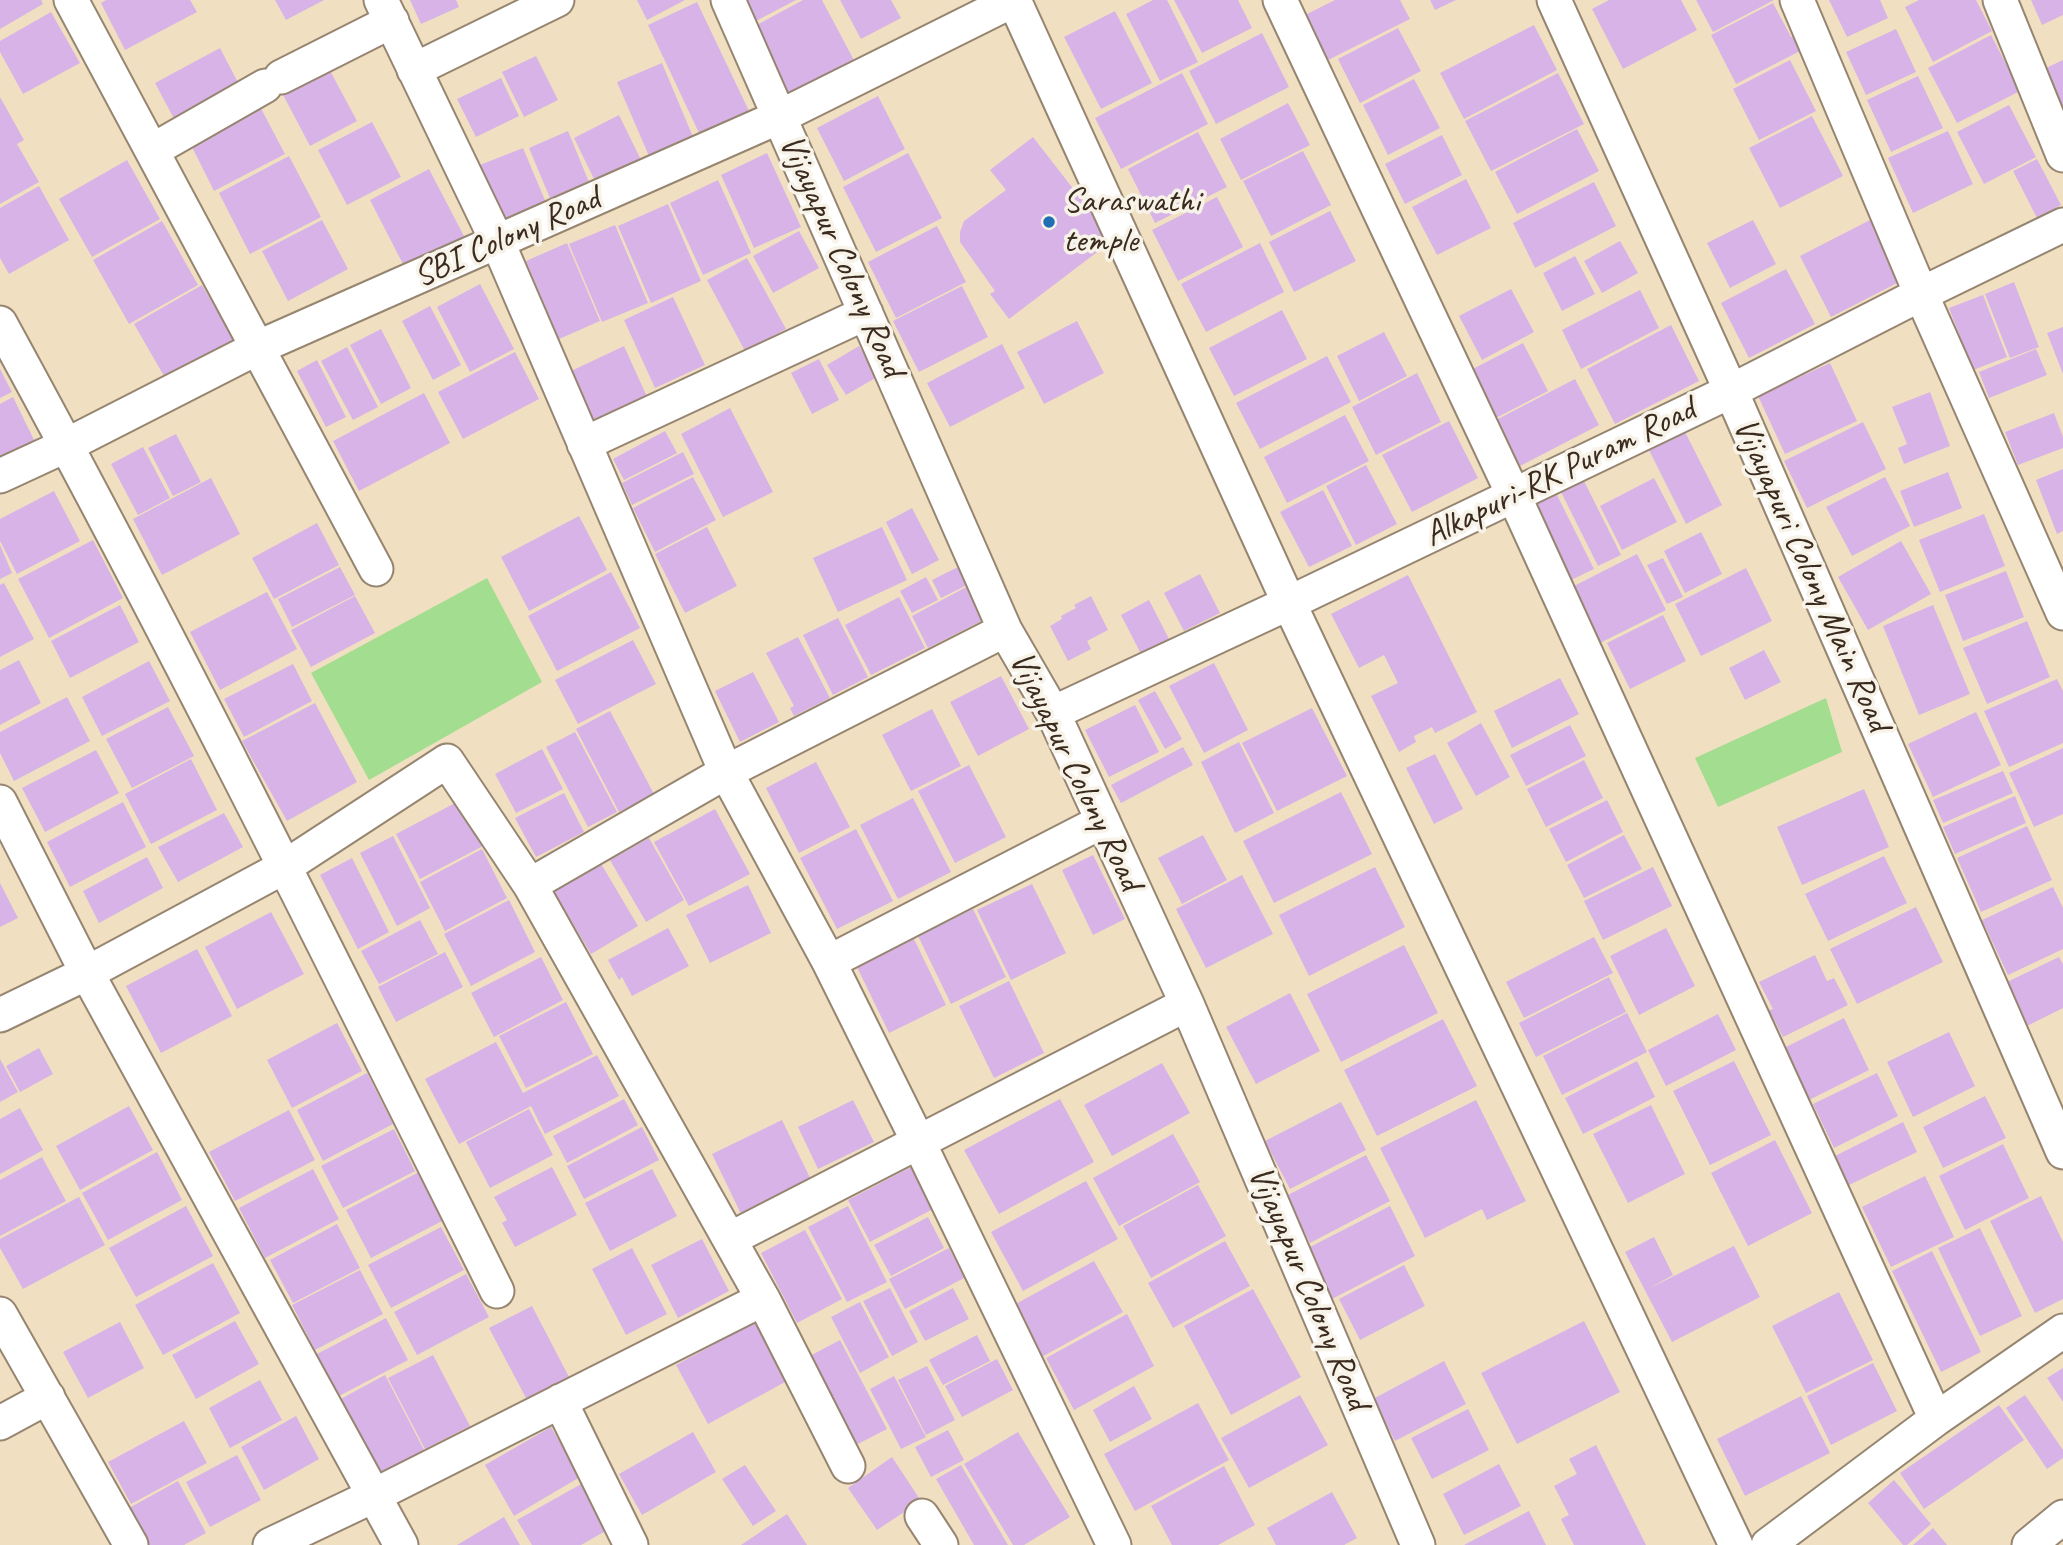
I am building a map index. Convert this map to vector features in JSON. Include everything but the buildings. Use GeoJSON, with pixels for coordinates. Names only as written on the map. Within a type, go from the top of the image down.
{"type":"FeatureCollection","features":[{"type":"Feature","properties":{"kind":"street"},"geometry":{"type":"LineString","coordinates":[[71,0],[376,569]]}},
{"type":"Feature","properties":{"kind":"street"},"geometry":{"type":"LineString","coordinates":[[414,70],[557,0]]}},
{"type":"Feature","properties":{"kind":"street","name":"Vijayapur Colony Road"},"geometry":{"type":"LineString","coordinates":[[728,0],[1005,631],[1053,713],[1186,1004],[1418,1545]]}},
{"type":"Feature","properties":{"kind":"street"},"geometry":{"type":"LineString","coordinates":[[1014,0],[1289,603],[1736,1545]]}},
{"type":"Feature","properties":{"kind":"street","name":"SBI Colony Road"},"geometry":{"type":"LineString","coordinates":[[0,476],[67,445],[259,347],[779,117],[1014,0]]}},
{"type":"Feature","properties":{"kind":"street"},"geometry":{"type":"LineString","coordinates":[[1280,0],[1514,496],[1936,1419]]}},
{"type":"Feature","properties":{"kind":"street","name":"Vijayapuri Colony Main Road"},"geometry":{"type":"LineString","coordinates":[[1554,0],[1731,391],[2063,1153]]}},
{"type":"Feature","properties":{"kind":"street"},"geometry":{"type":"LineString","coordinates":[[1797,0],[1921,294],[2063,613]]}},
{"type":"Feature","properties":{"kind":"street"},"geometry":{"type":"LineString","coordinates":[[2000,0],[2063,155]]}},
{"type":"Feature","properties":{"kind":"street"},"geometry":{"type":"LineString","coordinates":[[153,150],[273,82],[386,11],[498,243],[726,772],[828,962],[919,1143],[1109,1543]]}},
{"type":"Feature","properties":{"kind":"street","name":"Alkapuri-RK Puram Road"},"geometry":{"type":"LineString","coordinates":[[1053,713],[1514,496],[2063,225]]}},
{"type":"Feature","properties":{"kind":"street"},"geometry":{"type":"LineString","coordinates":[[584,444],[866,313]]}},
{"type":"Feature","properties":{"kind":"street"},"geometry":{"type":"LineString","coordinates":[[0,323],[67,445],[285,866],[497,1291]]}},
{"type":"Feature","properties":{"kind":"street"},"geometry":{"type":"LineString","coordinates":[[530,885],[726,772],[1005,631]]}},
{"type":"Feature","properties":{"kind":"street"},"geometry":{"type":"LineString","coordinates":[[0,1015],[87,973],[285,866],[447,761],[530,885],[763,1299],[848,1466]]}},
{"type":"Feature","properties":{"kind":"street"},"geometry":{"type":"LineString","coordinates":[[0,802],[87,973],[401,1545]]}},
{"type":"Feature","properties":{"kind":"street"},"geometry":{"type":"LineString","coordinates":[[828,962],[1103,821]]}},
{"type":"Feature","properties":{"kind":"street"},"geometry":{"type":"LineString","coordinates":[[730,1239],[1186,1004]]}},
{"type":"Feature","properties":{"kind":"street"},"geometry":{"type":"LineString","coordinates":[[270,1545],[373,1496],[763,1299]]}},
{"type":"Feature","properties":{"kind":"street"},"geometry":{"type":"LineString","coordinates":[[0,1314],[131,1545]]}},
{"type":"Feature","properties":{"kind":"street"},"geometry":{"type":"LineString","coordinates":[[1768,1545],[1936,1419],[2063,1331]]}},
{"type":"Feature","properties":{"kind":"street"},"geometry":{"type":"LineString","coordinates":[[0,1423],[48,1397]]}},
{"type":"Feature","properties":{"kind":"street"},"geometry":{"type":"LineString","coordinates":[[560,1401],[631,1545]]}},
{"type":"Feature","properties":{"kind":"street"},"geometry":{"type":"LineString","coordinates":[[922,1516],[941,1545]]}},
{"type":"Feature","properties":{"kind":"street"},"geometry":{"type":"LineString","coordinates":[[2029,1545],[2063,1517]]}},
{"type":"Feature","properties":{"kind":"green space"},"geometry":{"type":"Polygon","coordinates":[[[487,578],[542,682],[369,780],[311,673],[487,578]]]}},
{"type":"Feature","properties":{"kind":"green space"},"geometry":{"type":"Polygon","coordinates":[[[1826,698],[1842,752],[1718,807],[1695,758],[1826,698]]]}},
{"type":"Feature","properties":{"kind":"place","name":"Saraswathi temple"},"geometry":{"type":"Point","coordinates":[1049,222]}}]}
